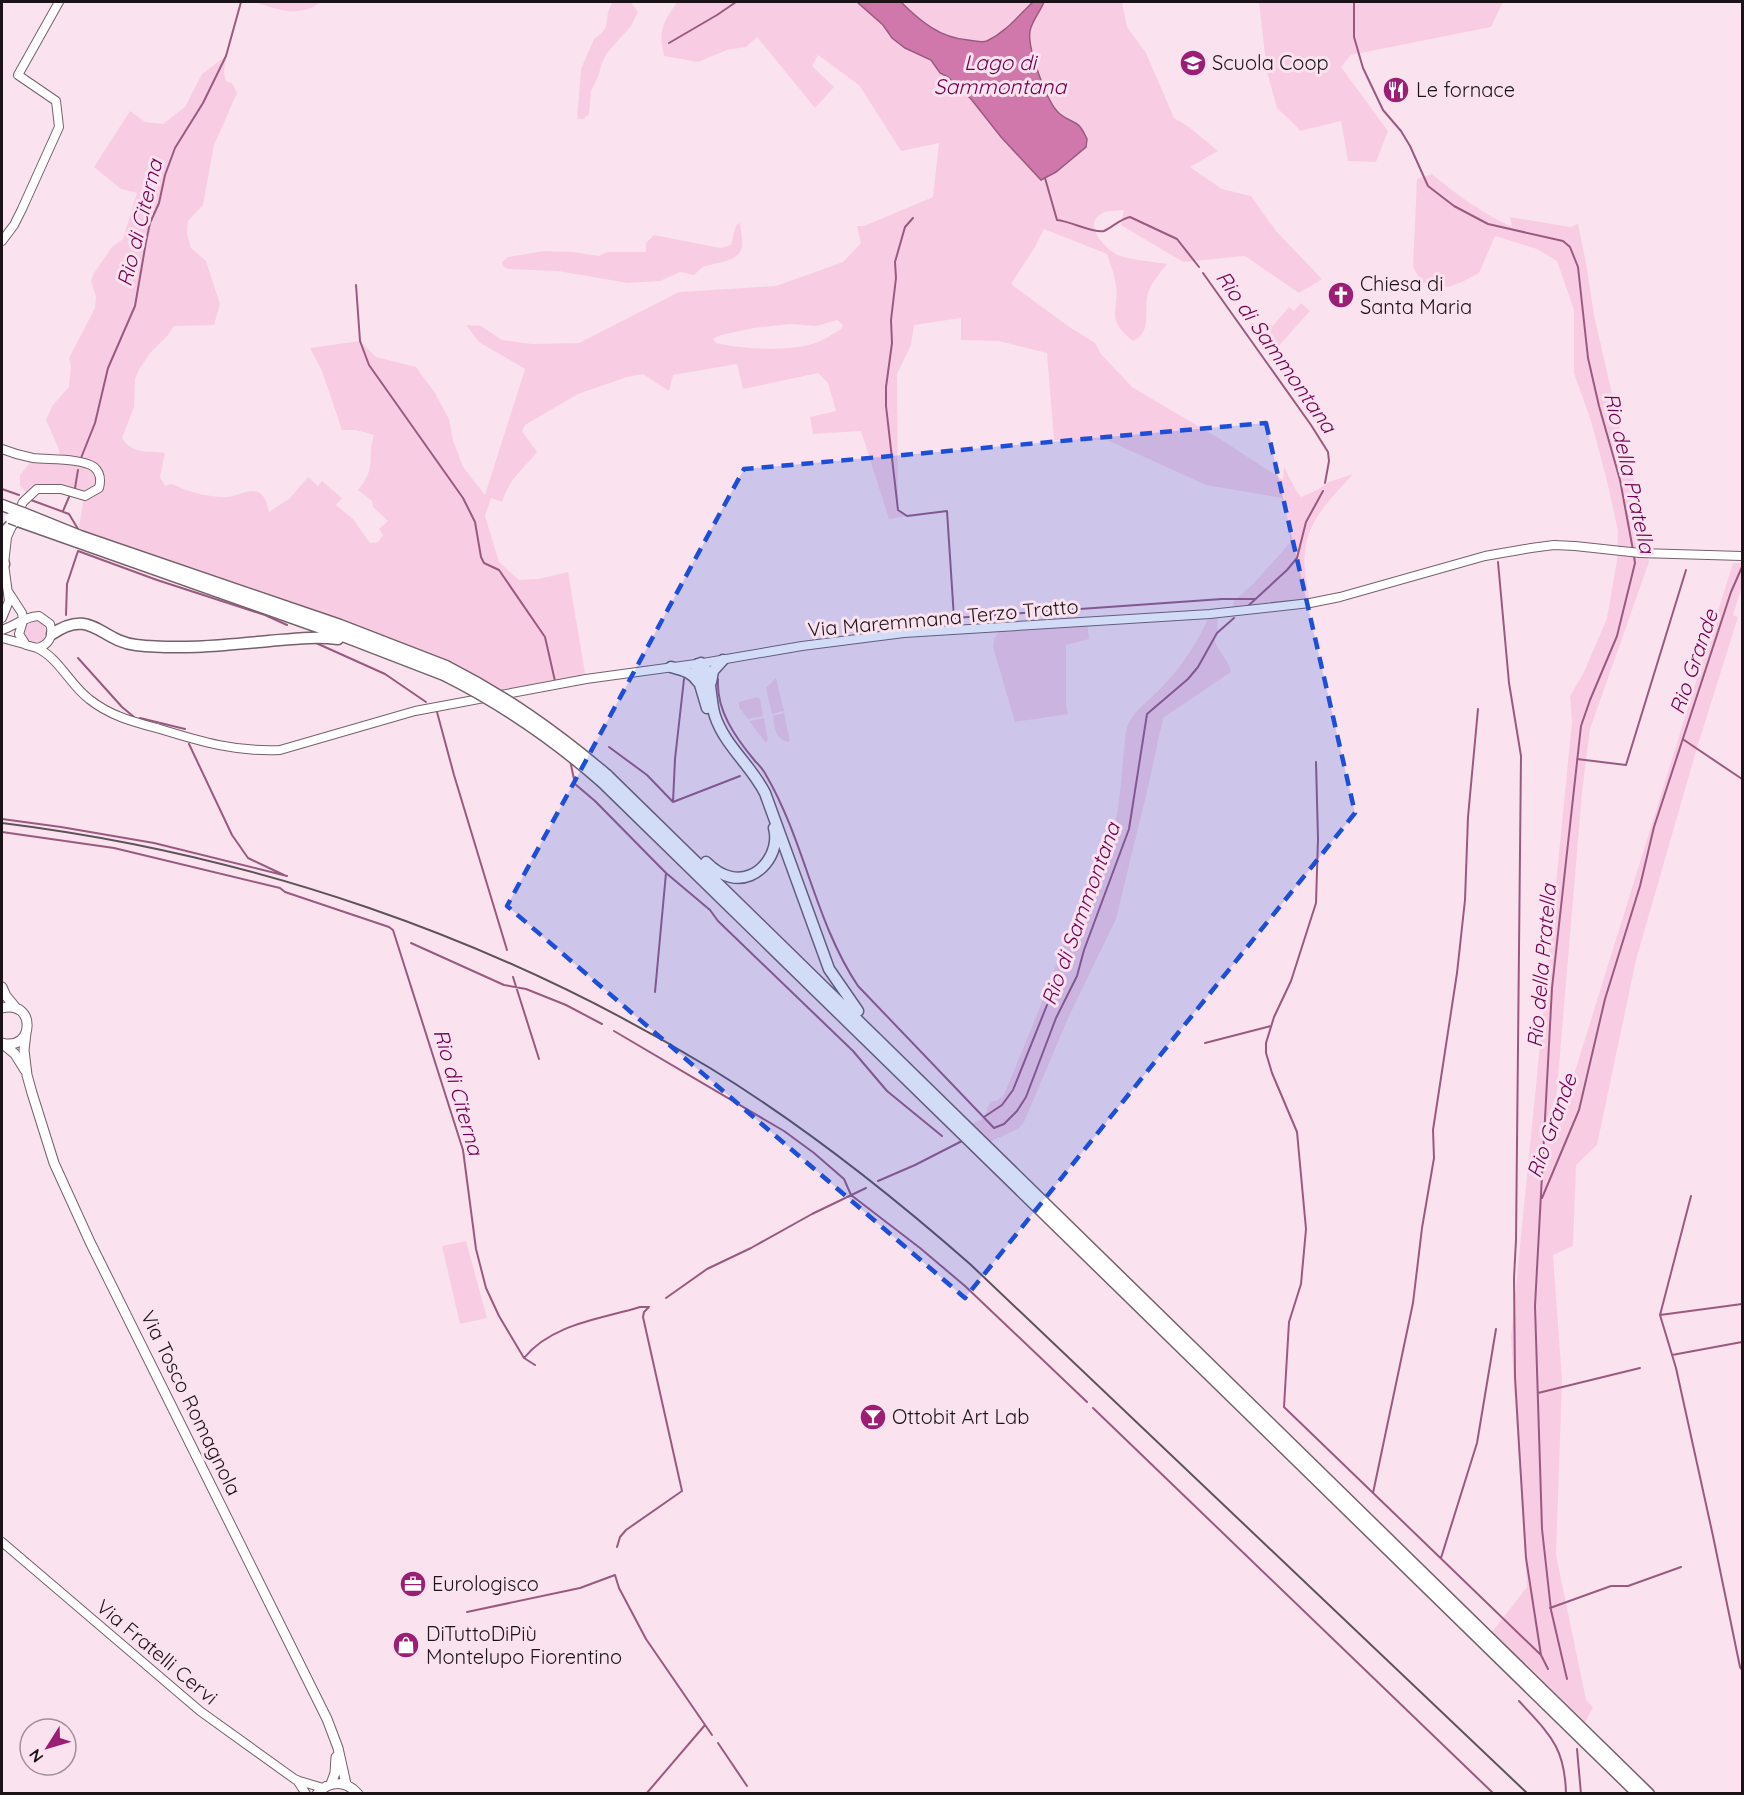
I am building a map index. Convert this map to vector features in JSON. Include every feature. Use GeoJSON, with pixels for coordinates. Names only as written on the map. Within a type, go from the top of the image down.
{"type":"FeatureCollection","features":[{"type":"Feature","properties":{"kind":"highway"},"geometry":{"type":"LineString","coordinates":[[2,505],[14,516],[431,669]]}},
{"type":"Feature","properties":{"kind":"highway"},"geometry":{"type":"LineString","coordinates":[[2,534],[14,516]]}},
{"type":"Feature","properties":{"kind":"highway"},"geometry":{"type":"LineString","coordinates":[[14,516],[80,536],[340,625],[483,685],[548,726],[604,778],[1638,1794]]}},
{"type":"Feature","properties":{"kind":"highway"},"geometry":{"type":"LineString","coordinates":[[50,637],[64,626],[78,623],[88,624],[119,640],[135,645],[206,646],[323,637],[340,639],[416,667],[445,670]]}},
{"type":"Feature","properties":{"kind":"highway"},"geometry":{"type":"LineString","coordinates":[[706,691],[713,671],[723,660]]}},
{"type":"Feature","properties":{"kind":"highway"},"geometry":{"type":"LineString","coordinates":[[604,778],[646,804],[718,872],[729,877],[744,877],[760,870],[766,864],[775,847],[776,837],[771,818],[752,780],[730,753],[716,730],[706,691],[706,670],[699,663]]}},
{"type":"Feature","properties":{"kind":"highway"},"geometry":{"type":"LineString","coordinates":[[671,667],[693,675],[706,691],[718,726],[765,793],[829,969],[846,996],[884,1045]]}},
{"type":"Feature","properties":{"kind":"highway"},"geometry":{"type":"LineString","coordinates":[[625,792],[1649,1794]]}},
{"type":"Feature","properties":{"kind":"main road","name":"Via Tosco Romagnola"},"geometry":{"type":"LineString","coordinates":[[2,987],[26,1018],[24,1050],[27,1075],[54,1163],[90,1242],[327,1719],[336,1742],[346,1784]]}},
{"type":"Feature","properties":{"kind":"main road"},"geometry":{"type":"LineString","coordinates":[[2,1008],[10,1006],[16,1008]]}},
{"type":"Feature","properties":{"kind":"main road","name":"Via Tosco Romagnola"},"geometry":{"type":"LineString","coordinates":[[2,1044],[18,1042],[26,1033]]}},
{"type":"Feature","properties":{"kind":"main road","name":"Via Tosco Romagnola"},"geometry":{"type":"LineString","coordinates":[[2,1044],[15,1054],[27,1075]]}},
{"type":"Feature","properties":{"kind":"main road","name":"Via Tosco Romagnola"},"geometry":{"type":"LineString","coordinates":[[324,1788],[336,1764],[336,1742]]}},
{"type":"Feature","properties":{"kind":"main road"},"geometry":{"type":"LineString","coordinates":[[324,1788],[346,1784],[358,1794]]}},
{"type":"Feature","properties":{"kind":"street"},"geometry":{"type":"LineString","coordinates":[[2,241],[14,225],[59,128],[56,101],[18,75],[59,2]]}},
{"type":"Feature","properties":{"kind":"street"},"geometry":{"type":"LineString","coordinates":[[2,449],[34,458],[85,464],[93,467],[99,473],[101,481],[99,488],[85,496],[61,489],[37,489],[23,502],[14,516],[5,545],[3,561],[11,595],[22,613],[23,621],[19,634],[26,645]]}},
{"type":"Feature","properties":{"kind":"street","name":"Via Maremmana Terzo Tratto"},"geometry":{"type":"LineString","coordinates":[[37,648],[46,653],[87,699],[117,717],[218,747],[260,751],[280,750],[415,711],[586,679],[904,633],[1209,614],[1310,603],[1340,597],[1485,556],[1554,545],[1640,553],[1743,556]]}},
{"type":"Feature","properties":{"kind":"street"},"geometry":{"type":"LineString","coordinates":[[2,638],[37,648],[46,645],[50,637],[50,624],[27,610],[11,595]]}},
{"type":"Feature","properties":{"kind":"street"},"geometry":{"type":"LineString","coordinates":[[2,618],[11,595]]}},
{"type":"Feature","properties":{"kind":"street"},"geometry":{"type":"LineString","coordinates":[[2,630],[30,616],[39,616]]}},
{"type":"Feature","properties":{"kind":"street","name":"Via Maremmana Terzo Tratto"},"geometry":{"type":"LineString","coordinates":[[50,637],[63,672]]}},
{"type":"Feature","properties":{"kind":"street","name":"Via Fratelli Cervi"},"geometry":{"type":"LineString","coordinates":[[2,1542],[172,1689],[296,1780],[306,1794]]}},
{"type":"Feature","properties":{"kind":"street","name":"Via Fratelli Cervi"},"geometry":{"type":"LineString","coordinates":[[296,1780],[324,1788]]}},
{"type":"Feature","properties":{"kind":"highlighted area"},"geometry":{"type":"Polygon","coordinates":[[[1266,423],[1355,813],[965,1298],[507,906],[744,469],[1266,423]]]}},
{"type":"Feature","properties":{"kind":"shaded area"},"geometry":{"type":"Polygon","coordinates":[[[255,2],[321,2],[305,10],[288,11],[255,2]]]}},
{"type":"Feature","properties":{"kind":"shaded area"},"geometry":{"type":"Polygon","coordinates":[[[612,2],[631,2],[638,12],[631,26],[607,53],[602,63],[591,91],[589,114],[583,119],[577,119],[581,69],[594,39],[606,27],[612,2]]]}},
{"type":"Feature","properties":{"kind":"shaded area"},"geometry":{"type":"Polygon","coordinates":[[[677,2],[857,2],[883,25],[892,38],[905,48],[931,60],[940,73],[948,77],[971,99],[1001,137],[1041,180],[1086,147],[1078,123],[1061,115],[1050,100],[1032,50],[1030,32],[1032,24],[1044,2],[1122,2],[1127,27],[1146,53],[1174,118],[1189,127],[1218,151],[1190,167],[1222,189],[1251,196],[1276,231],[1322,279],[1299,293],[1245,256],[1183,262],[1121,225],[1124,210],[1106,212],[1096,219],[1095,230],[1101,241],[1120,256],[1167,264],[1148,293],[1145,326],[1139,337],[1133,341],[1116,321],[1116,286],[1107,254],[1044,229],[1011,284],[1095,343],[1101,354],[1132,387],[1220,439],[1283,480],[1284,467],[1301,497],[1329,482],[1353,474],[1322,510],[1307,540],[1305,564],[1310,603],[1232,612],[1234,601],[1253,584],[1290,543],[1290,525],[1282,498],[1206,485],[1107,440],[1054,440],[1047,353],[999,341],[961,340],[961,318],[914,325],[911,345],[897,374],[898,510],[907,516],[889,519],[861,431],[813,434],[810,417],[836,411],[828,383],[818,373],[743,389],[737,364],[673,375],[669,391],[643,374],[627,377],[578,394],[525,425],[522,431],[537,452],[513,480],[502,502],[491,498],[485,516],[499,562],[519,580],[538,579],[568,572],[586,679],[499,695],[78,535],[84,496],[48,488],[29,495],[20,486],[20,475],[34,458],[61,460],[46,420],[52,406],[69,387],[71,366],[69,358],[95,308],[96,297],[91,281],[94,273],[112,247],[123,239],[137,193],[121,189],[94,167],[130,111],[145,122],[163,124],[185,107],[202,74],[226,56],[224,72],[226,81],[232,83],[237,93],[214,145],[203,205],[188,221],[187,234],[191,248],[206,261],[220,304],[214,325],[174,326],[150,353],[135,379],[134,407],[122,438],[131,447],[141,451],[165,453],[160,477],[165,486],[172,484],[198,494],[219,497],[230,497],[250,491],[258,492],[267,503],[269,512],[290,498],[308,477],[318,486],[322,481],[342,498],[336,505],[353,519],[370,543],[378,542],[383,535],[379,529],[388,521],[373,507],[372,501],[358,490],[368,475],[374,435],[356,430],[342,430],[322,371],[310,348],[360,341],[376,357],[416,367],[435,393],[449,419],[453,440],[463,467],[485,495],[525,369],[479,342],[466,325],[481,326],[502,340],[532,344],[579,343],[679,292],[776,286],[843,262],[861,243],[857,226],[864,226],[933,197],[939,143],[901,151],[859,85],[818,55],[812,66],[834,87],[815,108],[757,37],[746,47],[727,50],[698,62],[664,56],[663,27],[677,2]],[[837,320],[817,326],[790,324],[754,328],[713,339],[716,343],[738,347],[793,348],[822,340],[841,329],[843,325],[837,320]]]}},
{"type":"Feature","properties":{"kind":"shaded area"},"geometry":{"type":"Polygon","coordinates":[[[901,2],[1033,2],[1000,33],[982,42],[958,39],[931,28],[901,2]]]}},
{"type":"Feature","properties":{"kind":"shaded area"},"geometry":{"type":"Polygon","coordinates":[[[1259,2],[1503,2],[1491,27],[1351,55],[1341,67],[1388,131],[1376,162],[1348,161],[1341,121],[1300,131],[1277,108],[1267,72],[1259,2]]]}},
{"type":"Feature","properties":{"kind":"shaded area"},"geometry":{"type":"Polygon","coordinates":[[[1432,174],[1470,203],[1512,227],[1510,217],[1570,227],[1578,224],[1594,315],[1626,455],[1637,488],[1639,516],[1649,562],[1590,729],[1582,793],[1555,1113],[1562,1113],[1733,563],[1742,563],[1742,586],[1733,615],[1738,617],[1696,751],[1636,960],[1597,1145],[1576,1165],[1573,1246],[1553,1255],[1562,1380],[1556,1555],[1586,1700],[1593,1707],[1582,1728],[1489,1636],[1527,1587],[1511,1337],[1572,722],[1570,696],[1584,672],[1607,618],[1617,560],[1618,531],[1591,421],[1574,373],[1574,310],[1557,261],[1537,249],[1495,236],[1479,273],[1449,287],[1422,283],[1413,267],[1417,179],[1432,174]]]}},
{"type":"Feature","properties":{"kind":"shaded area"},"geometry":{"type":"Polygon","coordinates":[[[740,223],[742,247],[732,259],[705,266],[694,275],[680,272],[660,281],[628,283],[558,271],[508,269],[503,266],[502,262],[508,257],[544,251],[599,256],[607,252],[646,252],[646,243],[654,235],[720,248],[731,245],[736,225],[740,223]]]}},
{"type":"Feature","properties":{"kind":"shaded area"},"geometry":{"type":"Polygon","coordinates":[[[1301,303],[1310,311],[1275,350],[1262,338],[1289,307],[1294,311],[1301,303]]]}},
{"type":"Feature","properties":{"kind":"shaded area"},"geometry":{"type":"Polygon","coordinates":[[[1218,613],[1217,633],[1214,638],[1231,672],[1163,718],[1116,919],[1069,1016],[1024,1122],[1018,1129],[985,1144],[967,1126],[984,1118],[990,1102],[1004,1095],[1047,990],[1092,867],[1108,846],[1120,797],[1127,728],[1138,711],[1183,662],[1210,614],[1218,613]]]}},
{"type":"Feature","properties":{"kind":"shaded area"},"geometry":{"type":"Polygon","coordinates":[[[35,621],[45,628],[46,632],[39,642],[35,643],[25,636],[24,632],[31,622],[35,621]]]}},
{"type":"Feature","properties":{"kind":"shaded area"},"geometry":{"type":"Polygon","coordinates":[[[1087,622],[1089,639],[1066,645],[1068,714],[1015,722],[993,647],[994,639],[1002,627],[1087,622]]]}},
{"type":"Feature","properties":{"kind":"shaded area"},"geometry":{"type":"Polygon","coordinates":[[[776,678],[784,711],[772,714],[766,688],[776,678]]]}},
{"type":"Feature","properties":{"kind":"shaded area"},"geometry":{"type":"Polygon","coordinates":[[[757,697],[760,699],[763,716],[748,719],[739,707],[739,702],[757,697]]]}},
{"type":"Feature","properties":{"kind":"shaded area"},"geometry":{"type":"Polygon","coordinates":[[[784,713],[790,741],[788,742],[778,736],[773,716],[784,713]]]}},
{"type":"Feature","properties":{"kind":"shaded area"},"geometry":{"type":"Polygon","coordinates":[[[764,718],[768,740],[766,743],[749,721],[764,718]]]}},
{"type":"Feature","properties":{"kind":"shaded area"},"geometry":{"type":"Polygon","coordinates":[[[466,1241],[487,1318],[460,1324],[442,1246],[466,1241]]]}},
{"type":"Feature","properties":{"kind":"water","name":"Lago di Sammontana"},"geometry":{"type":"Polygon","coordinates":[[[857,2],[901,2],[923,22],[948,36],[982,42],[1000,33],[1033,2],[1044,2],[1030,31],[1035,62],[1049,99],[1060,114],[1081,128],[1087,139],[1086,147],[1056,172],[1041,180],[1001,137],[971,99],[948,77],[940,73],[931,60],[905,48],[892,38],[883,25],[857,2]]]}},
{"type":"Feature","properties":{"kind":"waterway","name":"Rio di Citerna"},"geometry":{"type":"LineString","coordinates":[[81,458],[95,423],[108,368],[135,306],[150,223],[159,203],[165,175],[175,148],[203,103],[226,56],[241,2]]}},
{"type":"Feature","properties":{"kind":"waterway"},"geometry":{"type":"LineString","coordinates":[[669,43],[736,2]]}},
{"type":"Feature","properties":{"kind":"waterway","name":"Rio della Pratella"},"geometry":{"type":"LineString","coordinates":[[1354,2],[1354,37],[1363,68],[1383,110],[1401,131],[1410,146],[1428,186],[1454,206],[1488,224],[1563,241],[1570,247],[1578,267],[1588,358],[1620,480],[1633,550]]}},
{"type":"Feature","properties":{"kind":"waterway","name":"Rio di Sammontana"},"geometry":{"type":"LineString","coordinates":[[1045,178],[1057,220],[1104,231],[1130,217],[1177,239],[1199,267]]}},
{"type":"Feature","properties":{"kind":"waterway"},"geometry":{"type":"LineString","coordinates":[[913,218],[905,227],[895,262],[896,278],[891,320],[892,343],[886,387],[886,406],[898,510],[907,516],[947,511],[954,618],[1222,599],[1255,599]]}},
{"type":"Feature","properties":{"kind":"waterway","name":"Rio di Sammontana"},"geometry":{"type":"LineString","coordinates":[[1203,273],[1328,452],[1329,461],[1325,483]]}},
{"type":"Feature","properties":{"kind":"waterway"},"geometry":{"type":"LineString","coordinates":[[356,285],[360,341],[369,365],[463,498],[475,522],[484,563],[499,570],[545,637],[555,681]]}},
{"type":"Feature","properties":{"kind":"waterway","name":"Rio di Citerna"},"geometry":{"type":"LineString","coordinates":[[75,488],[78,470]]}},
{"type":"Feature","properties":{"kind":"waterway"},"geometry":{"type":"LineString","coordinates":[[2,489],[19,495]]}},
{"type":"Feature","properties":{"kind":"waterway","name":"Rio di Sammontana"},"geometry":{"type":"LineString","coordinates":[[1248,606],[1297,558],[1306,522],[1323,491]]}},
{"type":"Feature","properties":{"kind":"waterway","name":"Rio di Citerna"},"geometry":{"type":"LineString","coordinates":[[63,511],[69,497]]}},
{"type":"Feature","properties":{"kind":"waterway"},"geometry":{"type":"LineString","coordinates":[[31,500],[69,514],[78,529]]}},
{"type":"Feature","properties":{"kind":"waterway"},"geometry":{"type":"LineString","coordinates":[[66,615],[67,584],[78,551],[157,580],[265,615],[287,625]]}},
{"type":"Feature","properties":{"kind":"waterway","name":"Rio della Pratella"},"geometry":{"type":"LineString","coordinates":[[1567,1679],[1551,1610],[1542,1529],[1535,1306],[1552,988],[1581,726],[1617,636],[1635,563],[1634,556]]}},
{"type":"Feature","properties":{"kind":"waterway"},"geometry":{"type":"LineString","coordinates":[[1498,562],[1509,683],[1521,756],[1514,1278],[1515,1377],[1526,1558],[1541,1655],[1548,1669]]}},
{"type":"Feature","properties":{"kind":"waterway","name":"Rio Grande"},"geometry":{"type":"LineString","coordinates":[[1542,1198],[1579,1110],[1605,999],[1640,886],[1654,827],[1731,592],[1742,567]]}},
{"type":"Feature","properties":{"kind":"waterway"},"geometry":{"type":"LineString","coordinates":[[1577,759],[1626,765],[1686,570]]}},
{"type":"Feature","properties":{"kind":"waterway","name":"Rio di Sammontana"},"geometry":{"type":"LineString","coordinates":[[718,679],[720,702],[728,723],[764,771],[779,801],[831,935],[858,986],[994,1128],[1004,1124],[1017,1111],[1026,1097],[1056,1018],[1077,976],[1084,950],[1129,829],[1147,714],[1188,679],[1198,667],[1217,633],[1234,618]]}},
{"type":"Feature","properties":{"kind":"waterway"},"geometry":{"type":"LineString","coordinates":[[316,643],[385,674],[426,702]]}},
{"type":"Feature","properties":{"kind":"waterway"},"geometry":{"type":"LineString","coordinates":[[78,658],[122,707],[134,717]]}},
{"type":"Feature","properties":{"kind":"waterway"},"geometry":{"type":"LineString","coordinates":[[673,802],[675,759],[684,679]]}},
{"type":"Feature","properties":{"kind":"waterway"},"geometry":{"type":"LineString","coordinates":[[1373,1493],[1413,1303],[1422,1228],[1434,1158],[1433,1130],[1457,973],[1465,900],[1468,817],[1478,709]]}},
{"type":"Feature","properties":{"kind":"waterway"},"geometry":{"type":"LineString","coordinates":[[437,712],[507,950]]}},
{"type":"Feature","properties":{"kind":"waterway"},"geometry":{"type":"LineString","coordinates":[[140,718],[185,729]]}},
{"type":"Feature","properties":{"kind":"waterway"},"geometry":{"type":"LineString","coordinates":[[1684,740],[1742,779]]}},
{"type":"Feature","properties":{"kind":"waterway"},"geometry":{"type":"LineString","coordinates":[[189,744],[232,835],[248,858],[284,875]]}},
{"type":"Feature","properties":{"kind":"waterway"},"geometry":{"type":"LineString","coordinates":[[609,747],[647,775],[673,802]]}},
{"type":"Feature","properties":{"kind":"waterway"},"geometry":{"type":"LineString","coordinates":[[570,760],[575,784],[595,801],[666,873],[710,910],[718,921],[853,1051],[887,1091],[942,1136]]}},
{"type":"Feature","properties":{"kind":"waterway"},"geometry":{"type":"LineString","coordinates":[[1316,762],[1318,839],[1316,903],[1291,981],[1274,1017],[1266,1043],[1266,1053],[1272,1073],[1297,1132],[1306,1229],[1301,1284],[1289,1322],[1284,1407],[1541,1655]]}},
{"type":"Feature","properties":{"kind":"waterway"},"geometry":{"type":"LineString","coordinates":[[673,802],[740,776]]}},
{"type":"Feature","properties":{"kind":"waterway"},"geometry":{"type":"LineString","coordinates":[[2,819],[154,843],[287,876]]}},
{"type":"Feature","properties":{"kind":"waterway","name":"Rio di Citerna"},"geometry":{"type":"LineString","coordinates":[[2,832],[114,848],[280,888],[285,892],[393,930],[463,1150],[476,1249],[486,1288],[499,1316],[524,1358],[535,1365]]}},
{"type":"Feature","properties":{"kind":"waterway"},"geometry":{"type":"LineString","coordinates":[[655,992],[666,873]]}},
{"type":"Feature","properties":{"kind":"waterway"},"geometry":{"type":"LineString","coordinates":[[411,943],[504,985],[526,989],[566,1005],[602,1024]]}},
{"type":"Feature","properties":{"kind":"waterway"},"geometry":{"type":"LineString","coordinates":[[513,977],[539,1059]]}},
{"type":"Feature","properties":{"kind":"waterway"},"geometry":{"type":"LineString","coordinates":[[984,1117],[1002,1105],[1013,1090],[1047,1005]]}},
{"type":"Feature","properties":{"kind":"waterway"},"geometry":{"type":"LineString","coordinates":[[1205,1043],[1271,1026]]}},
{"type":"Feature","properties":{"kind":"waterway"},"geometry":{"type":"LineString","coordinates":[[614,1031],[784,1131],[814,1153],[844,1179],[851,1195],[965,1286],[1087,1402]]}},
{"type":"Feature","properties":{"kind":"waterway","name":"Rio di Sammontana"},"geometry":{"type":"LineString","coordinates":[[878,1181],[962,1141]]}},
{"type":"Feature","properties":{"kind":"waterway","name":"Rio di Sammontana"},"geometry":{"type":"LineString","coordinates":[[666,1298],[707,1269],[866,1188]]}},
{"type":"Feature","properties":{"kind":"waterway"},"geometry":{"type":"LineString","coordinates":[[1691,1196],[1660,1315],[1676,1368],[1742,1670]]}},
{"type":"Feature","properties":{"kind":"waterway"},"geometry":{"type":"LineString","coordinates":[[1660,1315],[1742,1304]]}},
{"type":"Feature","properties":{"kind":"waterway"},"geometry":{"type":"LineString","coordinates":[[524,1358],[548,1337],[562,1330],[593,1319],[640,1307],[649,1307]]}},
{"type":"Feature","properties":{"kind":"waterway","name":"Rio di Sammontana"},"geometry":{"type":"LineString","coordinates":[[617,1547],[620,1537],[626,1530],[682,1491],[643,1317],[649,1307]]}},
{"type":"Feature","properties":{"kind":"waterway"},"geometry":{"type":"LineString","coordinates":[[1441,1558],[1477,1443],[1496,1329]]}},
{"type":"Feature","properties":{"kind":"waterway"},"geometry":{"type":"LineString","coordinates":[[1672,1355],[1742,1342]]}},
{"type":"Feature","properties":{"kind":"waterway"},"geometry":{"type":"LineString","coordinates":[[1538,1393],[1640,1368]]}},
{"type":"Feature","properties":{"kind":"waterway"},"geometry":{"type":"LineString","coordinates":[[1093,1408],[1494,1794]]}},
{"type":"Feature","properties":{"kind":"waterway"},"geometry":{"type":"LineString","coordinates":[[1550,1608],[1611,1586],[1628,1586],[1681,1567]]}},
{"type":"Feature","properties":{"kind":"waterway","name":"Rio di Sammontana"},"geometry":{"type":"LineString","coordinates":[[467,1612],[580,1588],[615,1575],[619,1588],[646,1639],[712,1735]]}},
{"type":"Feature","properties":{"kind":"waterway"},"geometry":{"type":"LineString","coordinates":[[1519,1701],[1547,1732],[1559,1752],[1566,1794]]}},
{"type":"Feature","properties":{"kind":"waterway"},"geometry":{"type":"LineString","coordinates":[[646,1794],[705,1725]]}},
{"type":"Feature","properties":{"kind":"waterway","name":"Rio di Sammontana"},"geometry":{"type":"LineString","coordinates":[[718,1743],[747,1786]]}},
{"type":"Feature","properties":{"kind":"waterway","name":"Rio Grande"},"geometry":{"type":"LineString","coordinates":[[1577,1749],[1581,1794]]}},
{"type":"Feature","properties":{"kind":"railway"},"geometry":{"type":"LineString","coordinates":[[2,823],[95,837],[188,856],[279,880],[369,908],[457,941],[544,979],[628,1021],[745,1090],[844,1160],[970,1264],[1528,1794]]}},
{"type":"Feature","properties":{"kind":"place","name":"Scuola Coop"},"geometry":{"type":"Point","coordinates":[1193,63]}},
{"type":"Feature","properties":{"kind":"place","name":"Le fornace"},"geometry":{"type":"Point","coordinates":[1396,90]}},
{"type":"Feature","properties":{"kind":"place","name":"Chiesa di Santa Maria"},"geometry":{"type":"Point","coordinates":[1341,295]}},
{"type":"Feature","properties":{"kind":"place","name":"Ottobit Art Lab"},"geometry":{"type":"Point","coordinates":[873,1417]}},
{"type":"Feature","properties":{"kind":"place","name":"Eurologisco"},"geometry":{"type":"Point","coordinates":[413,1584]}},
{"type":"Feature","properties":{"kind":"place","name":"DiTuttoDiPiù Montelupo Fiorentino"},"geometry":{"type":"Point","coordinates":[406,1645]}}]}
